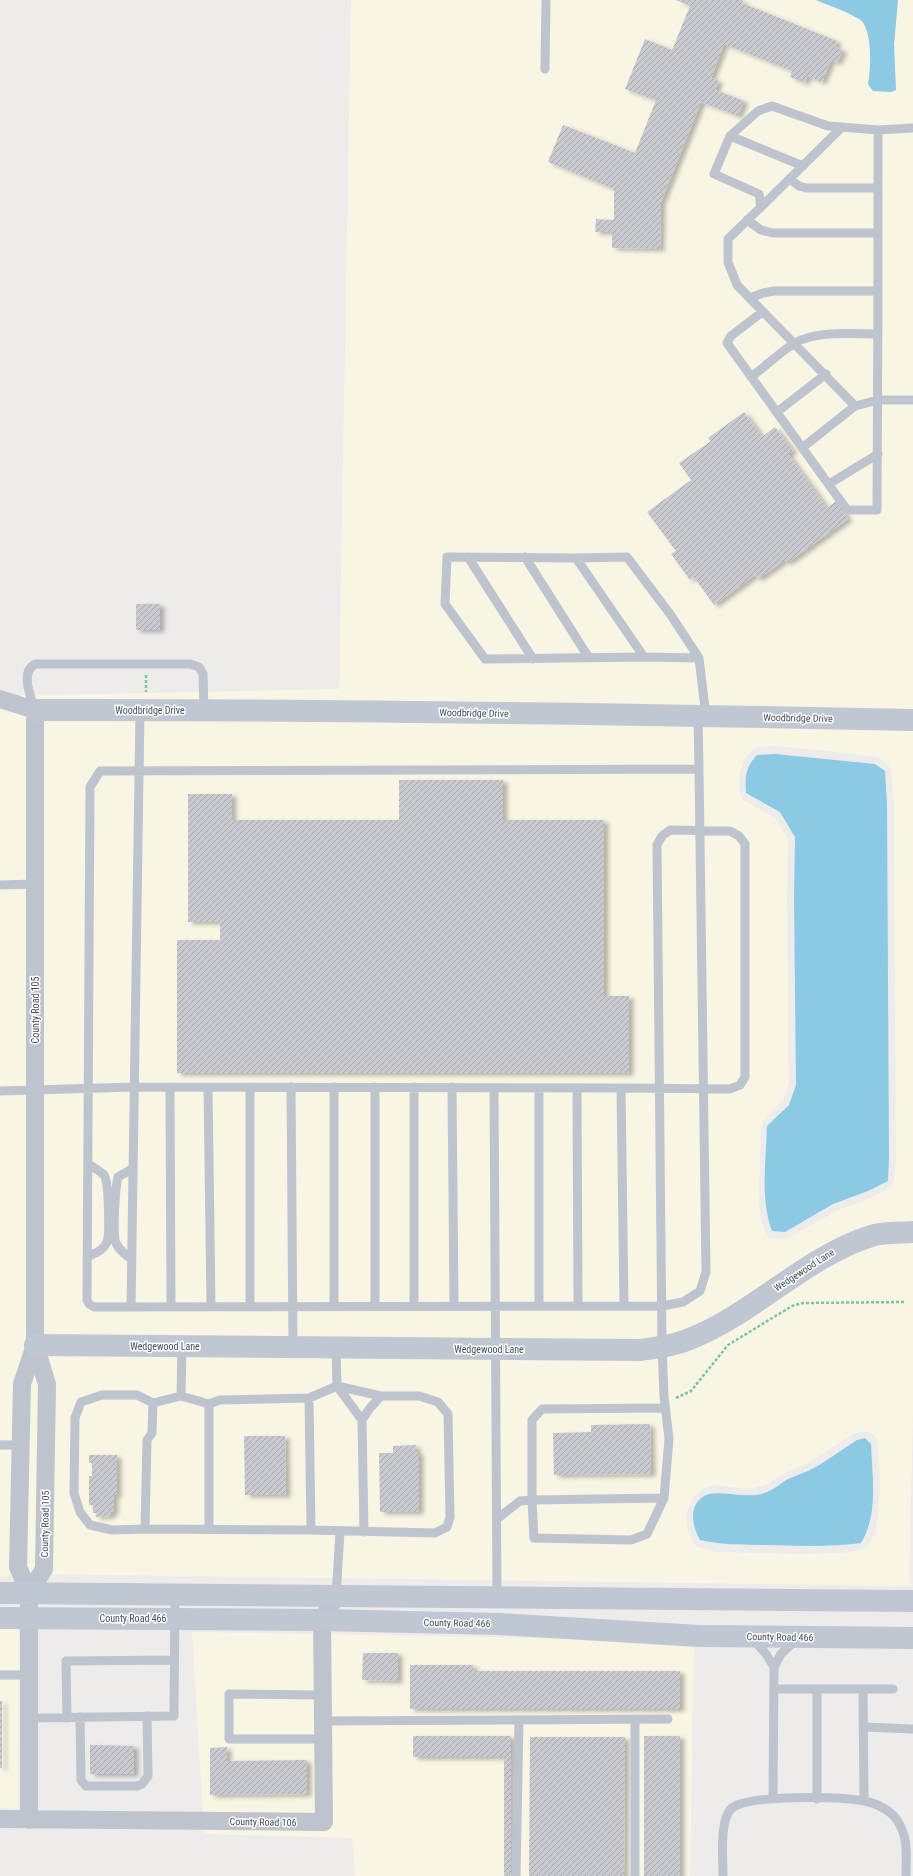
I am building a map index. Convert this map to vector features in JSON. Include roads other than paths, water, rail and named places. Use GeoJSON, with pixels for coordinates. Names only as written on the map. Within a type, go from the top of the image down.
{"type":"FeatureCollection","features":[{"type":"Feature","properties":{"kind":"main road","name":"Woodbridge Drive"},"geometry":{"type":"LineString","coordinates":[[35,710],[204,710],[913,720]]}},
{"type":"Feature","properties":{"kind":"main road","name":"Wedgewood Lane"},"geometry":{"type":"LineString","coordinates":[[35,1345],[640,1350],[662,1347],[686,1341],[718,1326],[840,1248],[873,1235],[913,1232]]}},
{"type":"Feature","properties":{"kind":"main road"},"geometry":{"type":"LineString","coordinates":[[0,1593],[913,1601]]}},
{"type":"Feature","properties":{"kind":"main road","name":"County Road 466"},"geometry":{"type":"LineString","coordinates":[[0,1618],[322,1620],[499,1624],[699,1636],[913,1638]]}},
{"type":"Feature","properties":{"kind":"street"},"geometry":{"type":"LineString","coordinates":[[0,699],[35,710]]}},
{"type":"Feature","properties":{"kind":"street","name":"County Road 105"},"geometry":{"type":"LineString","coordinates":[[29,1593],[44,1569],[47,1384],[35,1345],[35,710]]}},
{"type":"Feature","properties":{"kind":"street","name":"County Road 105"},"geometry":{"type":"LineString","coordinates":[[29,1593],[18,1567],[22,1384],[35,1345]]}},
{"type":"Feature","properties":{"kind":"street"},"geometry":{"type":"LineString","coordinates":[[29,1593],[29,1820]]}},
{"type":"Feature","properties":{"kind":"street"},"geometry":{"type":"LineString","coordinates":[[322,1620],[336,1596]]}},
{"type":"Feature","properties":{"kind":"street","name":"County Road 106"},"geometry":{"type":"LineString","coordinates":[[0,1819],[324,1822],[322,1620]]}},
{"type":"Feature","properties":{"kind":"lane"},"geometry":{"type":"LineString","coordinates":[[545,69],[546,0]]}},
{"type":"Feature","properties":{"kind":"lane"},"geometry":{"type":"LineString","coordinates":[[761,207],[759,194],[714,174],[730,136],[758,111],[772,106],[828,126],[878,130],[913,128]]}},
{"type":"Feature","properties":{"kind":"lane"},"geometry":{"type":"LineString","coordinates":[[842,127],[728,239],[728,262],[738,285],[762,312],[795,342],[856,406]]}},
{"type":"Feature","properties":{"kind":"lane"},"geometry":{"type":"LineString","coordinates":[[762,312],[731,336],[727,343],[847,510],[877,510],[878,130]]}},
{"type":"Feature","properties":{"kind":"lane"},"geometry":{"type":"LineString","coordinates":[[730,136],[803,166]]}},
{"type":"Feature","properties":{"kind":"lane"},"geometry":{"type":"LineString","coordinates":[[790,179],[799,186],[806,188],[878,188]]}},
{"type":"Feature","properties":{"kind":"lane"},"geometry":{"type":"LineString","coordinates":[[747,220],[761,230],[773,232],[878,233]]}},
{"type":"Feature","properties":{"kind":"lane"},"geometry":{"type":"LineString","coordinates":[[750,298],[774,291],[878,291]]}},
{"type":"Feature","properties":{"kind":"lane"},"geometry":{"type":"LineString","coordinates":[[751,377],[795,342],[820,335],[878,334]]}},
{"type":"Feature","properties":{"kind":"lane"},"geometry":{"type":"LineString","coordinates":[[777,412],[826,374]]}},
{"type":"Feature","properties":{"kind":"lane"},"geometry":{"type":"LineString","coordinates":[[802,448],[856,406],[878,400],[913,400]]}},
{"type":"Feature","properties":{"kind":"lane"},"geometry":{"type":"LineString","coordinates":[[829,484],[861,463],[878,454]]}},
{"type":"Feature","properties":{"kind":"lane"},"geometry":{"type":"LineString","coordinates":[[699,658],[644,657],[485,659],[445,604],[447,556],[576,558],[606,556],[626,557],[670,614],[699,658],[702,716],[699,769],[706,1272],[700,1290],[683,1302],[662,1306],[94,1307],[89,1304],[87,1300],[87,1257],[90,787],[100,771],[699,769]]}},
{"type":"Feature","properties":{"kind":"lane"},"geometry":{"type":"LineString","coordinates":[[468,557],[533,658]]}},
{"type":"Feature","properties":{"kind":"lane"},"geometry":{"type":"LineString","coordinates":[[525,557],[589,658]]}},
{"type":"Feature","properties":{"kind":"lane"},"geometry":{"type":"LineString","coordinates":[[576,558],[644,657]]}},
{"type":"Feature","properties":{"kind":"lane"},"geometry":{"type":"LineString","coordinates":[[35,710],[28,686],[28,670],[31,666],[36,664],[190,664],[199,667],[203,674],[204,710]]}},
{"type":"Feature","properties":{"kind":"lane"},"geometry":{"type":"LineString","coordinates":[[131,1307],[133,1087],[140,710]]}},
{"type":"Feature","properties":{"kind":"lane"},"geometry":{"type":"LineString","coordinates":[[0,1091],[133,1087],[452,1087],[494,1088],[539,1088],[577,1088],[621,1088],[660,1088],[703,1088],[730,1089],[740,1085],[745,1077],[745,844],[739,836],[730,831],[700,829],[670,830],[662,836],[658,845],[660,1088],[662,1306],[662,1347],[665,1408],[669,1440],[664,1498],[647,1534],[631,1540],[534,1538],[532,1500],[532,1420],[542,1409],[665,1408]]}},
{"type":"Feature","properties":{"kind":"lane"},"geometry":{"type":"LineString","coordinates":[[0,885],[35,884]]}},
{"type":"Feature","properties":{"kind":"lane"},"geometry":{"type":"LineString","coordinates":[[170,1087],[171,1307]]}},
{"type":"Feature","properties":{"kind":"lane"},"geometry":{"type":"LineString","coordinates":[[208,1087],[211,1306]]}},
{"type":"Feature","properties":{"kind":"lane"},"geometry":{"type":"LineString","coordinates":[[250,1087],[250,1306]]}},
{"type":"Feature","properties":{"kind":"lane"},"geometry":{"type":"LineString","coordinates":[[291,1087],[293,1347]]}},
{"type":"Feature","properties":{"kind":"lane"},"geometry":{"type":"LineString","coordinates":[[334,1087],[334,1306]]}},
{"type":"Feature","properties":{"kind":"lane"},"geometry":{"type":"LineString","coordinates":[[375,1087],[375,1306]]}},
{"type":"Feature","properties":{"kind":"lane"},"geometry":{"type":"LineString","coordinates":[[414,1087],[414,1306]]}},
{"type":"Feature","properties":{"kind":"lane"},"geometry":{"type":"LineString","coordinates":[[452,1087],[454,1306]]}},
{"type":"Feature","properties":{"kind":"lane"},"geometry":{"type":"LineString","coordinates":[[494,1088],[498,1598]]}},
{"type":"Feature","properties":{"kind":"lane"},"geometry":{"type":"LineString","coordinates":[[539,1088],[539,1306]]}},
{"type":"Feature","properties":{"kind":"lane"},"geometry":{"type":"LineString","coordinates":[[577,1088],[578,1306]]}},
{"type":"Feature","properties":{"kind":"lane"},"geometry":{"type":"LineString","coordinates":[[621,1088],[624,1306]]}},
{"type":"Feature","properties":{"kind":"lane"},"geometry":{"type":"LineString","coordinates":[[87,1257],[100,1252],[107,1242],[108,1229],[107,1183],[103,1174],[88,1164]]}},
{"type":"Feature","properties":{"kind":"lane"},"geometry":{"type":"LineString","coordinates":[[131,1259],[121,1251],[115,1241],[115,1228],[116,1185],[118,1177],[132,1169]]}},
{"type":"Feature","properties":{"kind":"lane"},"geometry":{"type":"LineString","coordinates":[[181,1396],[182,1346]]}},
{"type":"Feature","properties":{"kind":"lane"},"geometry":{"type":"LineString","coordinates":[[336,1348],[337,1386],[362,1420]]}},
{"type":"Feature","properties":{"kind":"lane"},"geometry":{"type":"LineString","coordinates":[[337,1386],[381,1396],[420,1396],[438,1402],[448,1414],[450,1517],[447,1527],[435,1533],[209,1529],[112,1530],[90,1525],[80,1512],[74,1493],[75,1418],[81,1402],[102,1395],[137,1395],[153,1403],[181,1396],[209,1404],[220,1400],[309,1398],[337,1386]]}},
{"type":"Feature","properties":{"kind":"lane"},"geometry":{"type":"LineString","coordinates":[[364,1532],[362,1420],[381,1396]]}},
{"type":"Feature","properties":{"kind":"lane"},"geometry":{"type":"LineString","coordinates":[[309,1398],[311,1530]]}},
{"type":"Feature","properties":{"kind":"lane"},"geometry":{"type":"LineString","coordinates":[[145,1529],[147,1440],[152,1433],[153,1403]]}},
{"type":"Feature","properties":{"kind":"lane"},"geometry":{"type":"LineString","coordinates":[[209,1404],[209,1529]]}},
{"type":"Feature","properties":{"kind":"lane"},"geometry":{"type":"LineString","coordinates":[[0,1445],[21,1445]]}},
{"type":"Feature","properties":{"kind":"lane"},"geometry":{"type":"LineString","coordinates":[[497,1519],[520,1501],[664,1498]]}},
{"type":"Feature","properties":{"kind":"lane"},"geometry":{"type":"LineString","coordinates":[[336,1596],[340,1532]]}},
{"type":"Feature","properties":{"kind":"lane"},"geometry":{"type":"LineString","coordinates":[[29,1718],[174,1716],[175,1594]]}},
{"type":"Feature","properties":{"kind":"lane"},"geometry":{"type":"LineString","coordinates":[[750,1637],[766,1654],[774,1666]]}},
{"type":"Feature","properties":{"kind":"lane"},"geometry":{"type":"LineString","coordinates":[[773,1798],[774,1666],[781,1654],[799,1637]]}},
{"type":"Feature","properties":{"kind":"lane"},"geometry":{"type":"LineString","coordinates":[[67,1718],[66,1661],[174,1660]]}},
{"type":"Feature","properties":{"kind":"lane"},"geometry":{"type":"LineString","coordinates":[[0,1675],[29,1675]]}},
{"type":"Feature","properties":{"kind":"lane"},"geometry":{"type":"LineString","coordinates":[[774,1689],[893,1689]]}},
{"type":"Feature","properties":{"kind":"lane"},"geometry":{"type":"LineString","coordinates":[[817,1689],[817,1799]]}},
{"type":"Feature","properties":{"kind":"lane"},"geometry":{"type":"LineString","coordinates":[[863,1689],[864,1801]]}},
{"type":"Feature","properties":{"kind":"lane"},"geometry":{"type":"LineString","coordinates":[[322,1695],[229,1694],[229,1739],[323,1739]]}},
{"type":"Feature","properties":{"kind":"lane"},"geometry":{"type":"LineString","coordinates":[[80,1717],[81,1780],[86,1786],[137,1786],[142,1784],[148,1776],[147,1716]]}},
{"type":"Feature","properties":{"kind":"lane"},"geometry":{"type":"LineString","coordinates":[[635,1719],[635,1876]]}},
{"type":"Feature","properties":{"kind":"lane"},"geometry":{"type":"LineString","coordinates":[[323,1721],[668,1719]]}},
{"type":"Feature","properties":{"kind":"lane"},"geometry":{"type":"LineString","coordinates":[[516,1876],[519,1720]]}},
{"type":"Feature","properties":{"kind":"lane"},"geometry":{"type":"LineString","coordinates":[[864,1727],[913,1729]]}},
{"type":"Feature","properties":{"kind":"lane"},"geometry":{"type":"LineString","coordinates":[[723,1876],[724,1823],[731,1808],[750,1800],[773,1798],[864,1801],[882,1807],[896,1819],[906,1837],[906,1876]]}},
{"type":"Feature","properties":{"kind":"water"},"geometry":{"type":"Polygon","coordinates":[[[816,0],[898,0],[894,45],[896,90],[891,92],[873,91],[868,84],[870,49],[867,30],[864,23],[849,14],[816,0]]]}},
{"type":"Feature","properties":{"kind":"water"},"geometry":{"type":"Polygon","coordinates":[[[775,754],[875,764],[885,771],[887,803],[888,1181],[868,1191],[833,1204],[785,1232],[772,1231],[766,1206],[765,1179],[767,1126],[789,1105],[796,1085],[794,897],[795,837],[780,812],[746,793],[746,777],[750,764],[757,755],[775,754]]]}},
{"type":"Feature","properties":{"kind":"water"},"geometry":{"type":"Polygon","coordinates":[[[865,1438],[871,1444],[873,1495],[870,1520],[867,1531],[861,1543],[814,1546],[751,1545],[725,1544],[700,1540],[695,1529],[693,1516],[696,1505],[704,1496],[717,1493],[751,1495],[767,1492],[788,1479],[821,1464],[857,1440],[865,1438]]]}}]}
